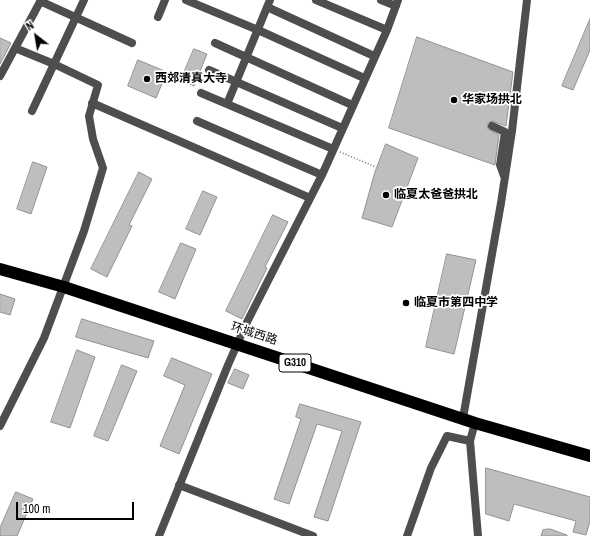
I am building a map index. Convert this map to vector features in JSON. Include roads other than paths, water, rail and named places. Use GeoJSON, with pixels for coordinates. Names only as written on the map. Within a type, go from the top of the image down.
{"type":"FeatureCollection","features":[{"type":"Feature","properties":{"kind":"highway","name":"环城西路"},"geometry":{"type":"LineString","coordinates":[[0,269],[64,287],[475,423],[590,456]]}},
{"type":"Feature","properties":{"kind":"street"},"geometry":{"type":"LineString","coordinates":[[32,110],[84,0]]}},
{"type":"Feature","properties":{"kind":"street"},"geometry":{"type":"LineString","coordinates":[[158,17],[165,0]]}},
{"type":"Feature","properties":{"kind":"street"},"geometry":{"type":"LineString","coordinates":[[186,0],[258,30],[364,78]]}},
{"type":"Feature","properties":{"kind":"street"},"geometry":{"type":"LineString","coordinates":[[316,0],[386,30]]}},
{"type":"Feature","properties":{"kind":"street"},"geometry":{"type":"LineString","coordinates":[[159,536],[228,365],[247,322],[322,175],[397,3],[380,0]]}},
{"type":"Feature","properties":{"kind":"street"},"geometry":{"type":"LineString","coordinates":[[463,418],[505,178],[527,0]]}},
{"type":"Feature","properties":{"kind":"street"},"geometry":{"type":"LineString","coordinates":[[0,76],[41,1],[132,43]]}},
{"type":"Feature","properties":{"kind":"street"},"geometry":{"type":"LineString","coordinates":[[227,104],[269,4],[374,56]]}},
{"type":"Feature","properties":{"kind":"street"},"geometry":{"type":"LineString","coordinates":[[215,43],[352,105]]}},
{"type":"Feature","properties":{"kind":"street"},"geometry":{"type":"LineString","coordinates":[[0,426],[44,338],[84,231],[103,168],[89,116],[98,85],[54,64],[15,48]]}},
{"type":"Feature","properties":{"kind":"street"},"geometry":{"type":"LineString","coordinates":[[209,70],[342,128]]}},
{"type":"Feature","properties":{"kind":"street"},"geometry":{"type":"LineString","coordinates":[[201,93],[333,149]]}},
{"type":"Feature","properties":{"kind":"street"},"geometry":{"type":"LineString","coordinates":[[92,103],[310,198]]}},
{"type":"Feature","properties":{"kind":"street"},"geometry":{"type":"LineString","coordinates":[[197,121],[322,175]]}},
{"type":"Feature","properties":{"kind":"street"},"geometry":{"type":"LineString","coordinates":[[492,126],[505,132],[500,165],[505,178]]}},
{"type":"Feature","properties":{"kind":"street"},"geometry":{"type":"LineString","coordinates":[[475,423],[470,442],[478,536]]}},
{"type":"Feature","properties":{"kind":"street"},"geometry":{"type":"LineString","coordinates":[[407,536],[431,468],[446,436],[470,442]]}},
{"type":"Feature","properties":{"kind":"street"},"geometry":{"type":"LineString","coordinates":[[179,485],[314,536]]}},
{"type":"Feature","properties":{"kind":"place","name":"西郊清真大寺"},"geometry":{"type":"Point","coordinates":[147,79]}},
{"type":"Feature","properties":{"kind":"place","name":"华家场拱北"},"geometry":{"type":"Point","coordinates":[454,100]}},
{"type":"Feature","properties":{"kind":"place","name":"临夏太爸爸拱北"},"geometry":{"type":"Point","coordinates":[386,195]}},
{"type":"Feature","properties":{"kind":"place","name":"临夏市第四中学"},"geometry":{"type":"Point","coordinates":[406,303]}}]}
